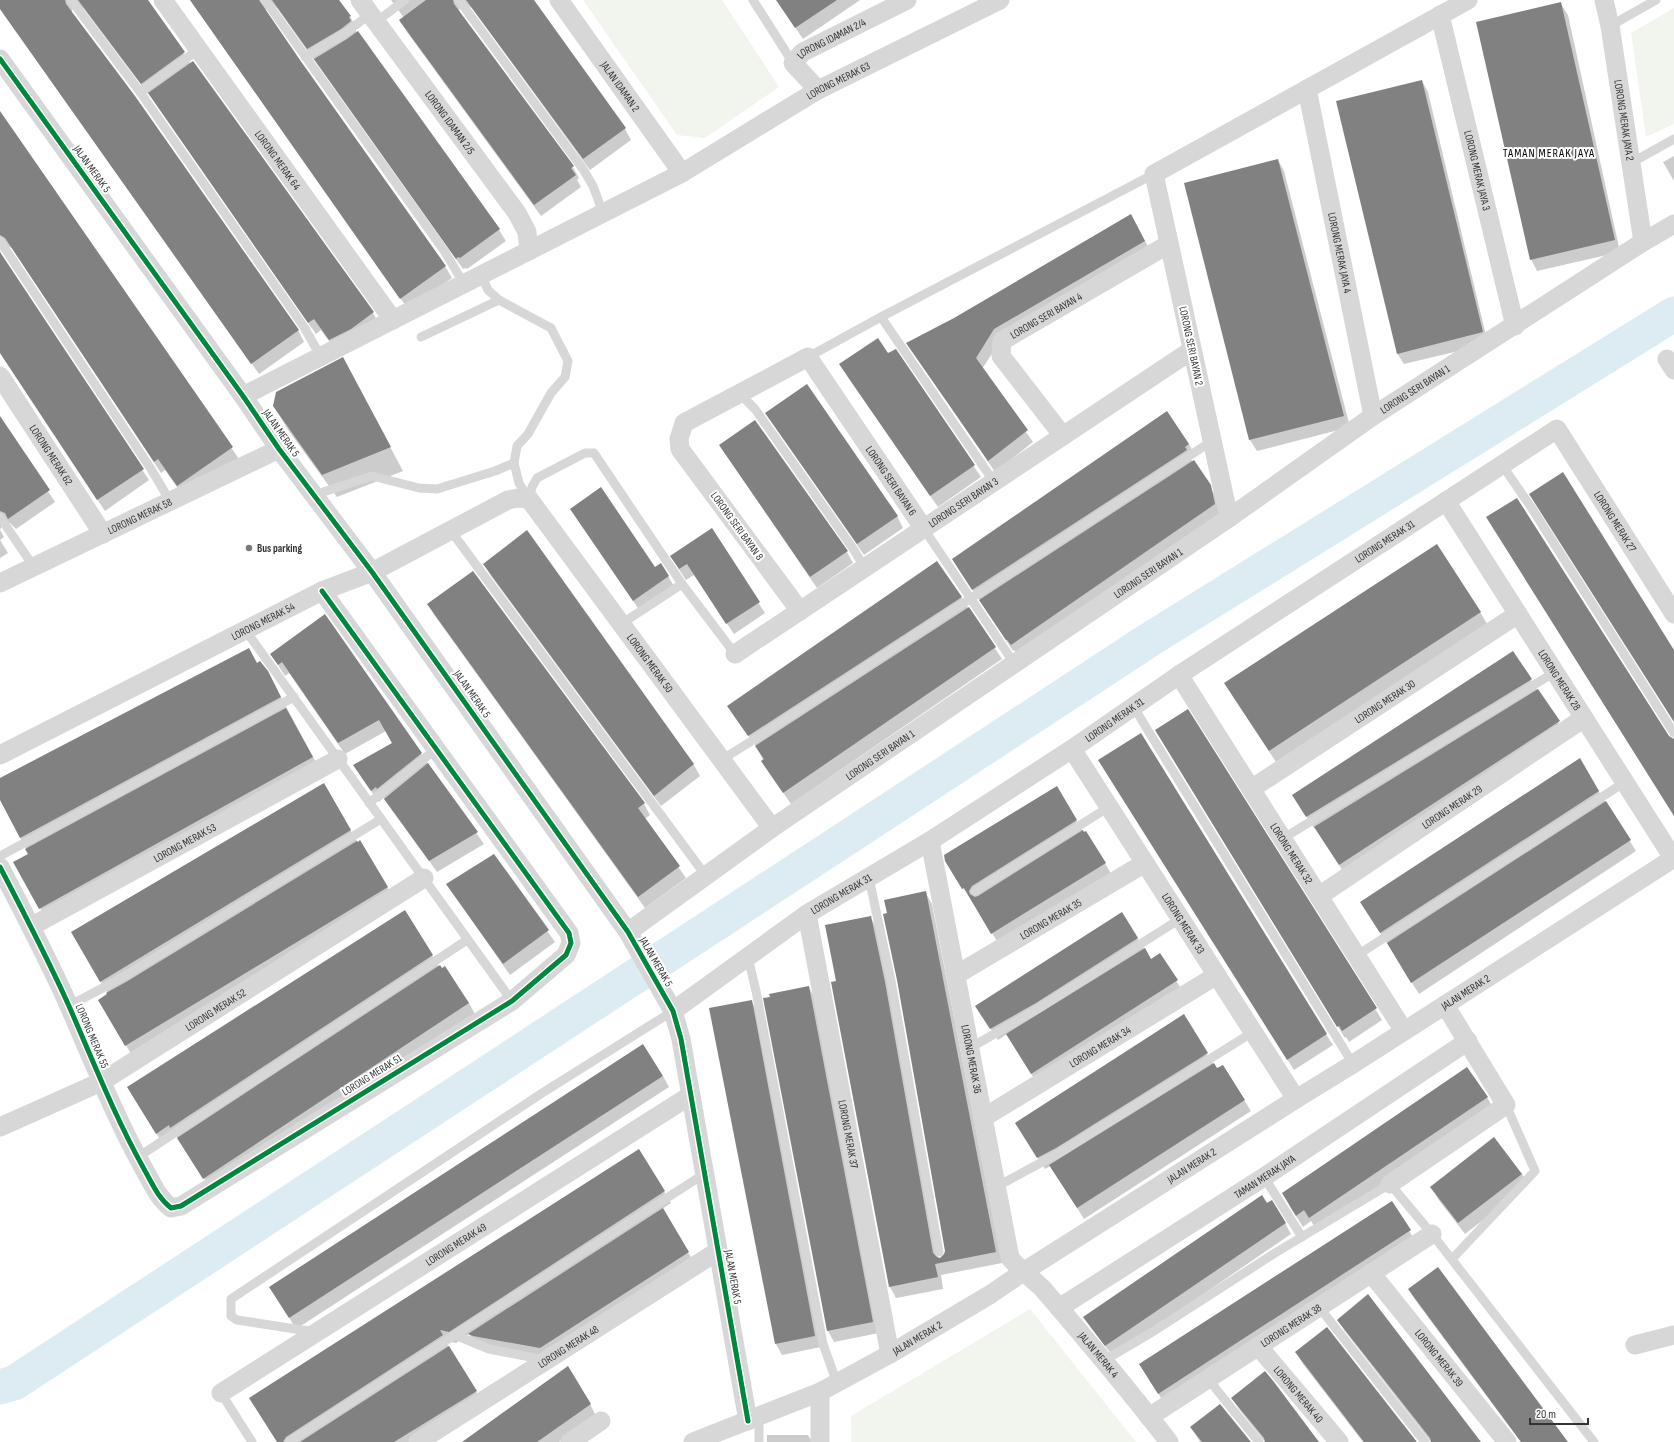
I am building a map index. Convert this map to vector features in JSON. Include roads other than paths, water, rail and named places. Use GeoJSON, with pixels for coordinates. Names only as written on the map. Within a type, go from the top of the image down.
{"type":"FeatureCollection","features":[{"type":"Feature","properties":{"kind":"street","name":"LORONG MERAK 64"},"geometry":{"type":"LineString","coordinates":[[163,0],[394,320]]}},
{"type":"Feature","properties":{"kind":"street","name":"JALAN IDAMAN 2"},"geometry":{"type":"LineString","coordinates":[[559,0],[682,173]]}},
{"type":"Feature","properties":{"kind":"street","name":"LORONG IDAMAN 2/4"},"geometry":{"type":"LineString","coordinates":[[818,90],[792,63],[803,52],[907,0]]}},
{"type":"Feature","properties":{"kind":"street","name":"LORONG MERAK 63"},"geometry":{"type":"LineString","coordinates":[[243,396],[682,173],[818,90],[1000,0]]}},
{"type":"Feature","properties":{"kind":"street"},"geometry":{"type":"LineString","coordinates":[[1154,174],[1468,0]]}},
{"type":"Feature","properties":{"kind":"street","name":"LORONG MERAK JAYA 2"},"geometry":{"type":"LineString","coordinates":[[1604,0],[1610,26],[1643,242]]}},
{"type":"Feature","properties":{"kind":"street","name":"LORONG IDAMAN 2/5"},"geometry":{"type":"LineString","coordinates":[[369,12],[517,213],[527,232],[529,251]]}},
{"type":"Feature","properties":{"kind":"street","name":"LORONG MERAK JAYA 3"},"geometry":{"type":"LineString","coordinates":[[1440,15],[1515,326]]}},
{"type":"Feature","properties":{"kind":"street","name":"JALAN MERAK 5"},"geometry":{"type":"LineString","coordinates":[[0,59],[243,396],[279,449],[372,572],[632,940],[660,987],[673,1011],[681,1039],[718,1251],[754,1418]]}},
{"type":"Feature","properties":{"kind":"street","name":"LORONG MERAK JAYA 4"},"geometry":{"type":"LineString","coordinates":[[1307,89],[1373,416]]}},
{"type":"Feature","properties":{"kind":"street","name":"LORONG SERI BAYAN 2"},"geometry":{"type":"LineString","coordinates":[[1154,174],[1229,518]]}},
{"type":"Feature","properties":{"kind":"street","name":"LORONG SERI BAYAN 1"},"geometry":{"type":"LineString","coordinates":[[632,940],[706,876],[772,828],[1229,518],[1373,416],[1515,326],[1643,242],[1674,224]]}},
{"type":"Feature","properties":{"kind":"street","name":"LORONG SERI BAYAN 4"},"geometry":{"type":"LineString","coordinates":[[1063,436],[1001,356],[1002,341],[1169,244]]}},
{"type":"Feature","properties":{"kind":"street","name":"LORONG SERI BAYAN 3"},"geometry":{"type":"LineString","coordinates":[[735,654],[1192,350]]}},
{"type":"Feature","properties":{"kind":"street"},"geometry":{"type":"LineString","coordinates":[[739,392],[808,357]]}},
{"type":"Feature","properties":{"kind":"street","name":"LORONG SERI BAYAN 6"},"geometry":{"type":"LineString","coordinates":[[808,357],[924,529]]}},
{"type":"Feature","properties":{"kind":"street","name":"LORONG MERAK 62"},"geometry":{"type":"LineString","coordinates":[[0,376],[103,534]]}},
{"type":"Feature","properties":{"kind":"street","name":"LORONG SERI BAYAN 8"},"geometry":{"type":"LineString","coordinates":[[739,392],[684,422],[679,439],[680,449],[800,611]]}},
{"type":"Feature","properties":{"kind":"street","name":"LORONG MERAK 31"},"geometry":{"type":"LineString","coordinates":[[673,1011],[807,914],[930,841],[1072,749],[1179,675],[1557,429]]}},
{"type":"Feature","properties":{"kind":"street","name":"LORONG MERAK 27"},"geometry":{"type":"LineString","coordinates":[[1557,429],[1674,614]]}},
{"type":"Feature","properties":{"kind":"street","name":"LORONG MERAK 58"},"geometry":{"type":"LineString","coordinates":[[0,583],[279,449]]}},
{"type":"Feature","properties":{"kind":"street","name":"LORONG MERAK 54"},"geometry":{"type":"LineString","coordinates":[[0,755],[322,591],[372,572],[508,500],[518,498],[529,499]]}},
{"type":"Feature","properties":{"kind":"street","name":"LORONG MERAK 50"},"geometry":{"type":"LineString","coordinates":[[529,499],[772,828]]}},
{"type":"Feature","properties":{"kind":"street","name":"LORONG MERAK 28"},"geometry":{"type":"LineString","coordinates":[[1446,501],[1674,858]]}},
{"type":"Feature","properties":{"kind":"street"},"geometry":{"type":"LineString","coordinates":[[322,591],[436,749]]}},
{"type":"Feature","properties":{"kind":"street","name":"LORONG MERAK 30"},"geometry":{"type":"LineString","coordinates":[[1251,789],[1518,614]]}},
{"type":"Feature","properties":{"kind":"street","name":"LORONG MERAK 32"},"geometry":{"type":"LineString","coordinates":[[1179,675],[1404,1031]]}},
{"type":"Feature","properties":{"kind":"street","name":"LORONG MERAK 29"},"geometry":{"type":"LineString","coordinates":[[1319,896],[1584,718]]}},
{"type":"Feature","properties":{"kind":"street","name":"LORONG MERAK 51"},"geometry":{"type":"LineString","coordinates":[[171,1208],[180,1206],[512,1000],[566,955],[571,943],[569,933],[436,749]]}},
{"type":"Feature","properties":{"kind":"street","name":"LORONG MERAK 33"},"geometry":{"type":"LineString","coordinates":[[1072,749],[1296,1098]]}},
{"type":"Feature","properties":{"kind":"street","name":"LORONG MERAK 53"},"geometry":{"type":"LineString","coordinates":[[32,926],[338,759]]}},
{"type":"Feature","properties":{"kind":"street","name":"LORONG MERAK 36"},"geometry":{"type":"LineString","coordinates":[[930,841],[1010,1258],[1023,1272]]}},
{"type":"Feature","properties":{"kind":"street","name":"JALAN MERAK 2"},"geometry":{"type":"LineString","coordinates":[[693,1442],[820,1392],[890,1354],[991,1294],[1023,1272],[1296,1098],[1353,1064],[1674,858]]}},
{"type":"Feature","properties":{"kind":"street","name":"LORONG MERAK 35"},"geometry":{"type":"LineString","coordinates":[[956,975],[1144,863]]}},
{"type":"Feature","properties":{"kind":"street","name":"LORONG MERAK 55"},"geometry":{"type":"LineString","coordinates":[[0,867],[32,926],[69,1006],[101,1082],[138,1158],[163,1202],[171,1208]]}},
{"type":"Feature","properties":{"kind":"street","name":"LORONG MERAK 52"},"geometry":{"type":"LineString","coordinates":[[0,1127],[101,1082],[424,878]]}},
{"type":"Feature","properties":{"kind":"street","name":"LORONG MERAK 37"},"geometry":{"type":"LineString","coordinates":[[807,914],[890,1354]]}},
{"type":"Feature","properties":{"kind":"street","name":"LORONG MERAK 34"},"geometry":{"type":"LineString","coordinates":[[983,1118],[1217,975]]}},
{"type":"Feature","properties":{"kind":"street"},"geometry":{"type":"LineString","coordinates":[[1390,1184],[1506,1105],[1445,1005]]}},
{"type":"Feature","properties":{"kind":"street","name":"TAMAN MERAK JAYA"},"geometry":{"type":"LineString","coordinates":[[1059,1308],[1264,1177],[1468,1041]]}},
{"type":"Feature","properties":{"kind":"street","name":"LORONG MERAK 49"},"geometry":{"type":"LineString","coordinates":[[221,1393],[690,1095]]}},
{"type":"Feature","properties":{"kind":"street","name":"LORONG MERAK 38"},"geometry":{"type":"LineString","coordinates":[[1149,1417],[1432,1234]]}},
{"type":"Feature","properties":{"kind":"street","name":"LORONG MERAK 48"},"geometry":{"type":"LineString","coordinates":[[426,1440],[546,1360],[718,1251]]}},
{"type":"Feature","properties":{"kind":"street","name":"JALAN MERAK 4"},"geometry":{"type":"LineString","coordinates":[[1023,1272],[1032,1278],[1059,1308],[1169,1442]]}},
{"type":"Feature","properties":{"kind":"street","name":"LORONG MERAK 39"},"geometry":{"type":"LineString","coordinates":[[1372,1273],[1507,1442]]}},
{"type":"Feature","properties":{"kind":"street"},"geometry":{"type":"LineString","coordinates":[[1635,1345],[1674,1335]]}},
{"type":"Feature","properties":{"kind":"street","name":"LORONG MERAK 40"},"geometry":{"type":"LineString","coordinates":[[1258,1346],[1339,1442]]}},
{"type":"Feature","properties":{"kind":"street"},"geometry":{"type":"LineString","coordinates":[[820,1392],[820,1442]]}},
{"type":"Feature","properties":{"kind":"street"},"geometry":{"type":"LineString","coordinates":[[570,1442],[601,1421]]}},
{"type":"Feature","properties":{"kind":"lane"},"geometry":{"type":"LineString","coordinates":[[71,0],[140,92],[304,327],[321,356]]}},
{"type":"Feature","properties":{"kind":"lane"},"geometry":{"type":"LineString","coordinates":[[265,0],[445,252],[464,284]]}},
{"type":"Feature","properties":{"kind":"lane"},"geometry":{"type":"LineString","coordinates":[[305,57],[344,34],[369,12],[406,0]]}},
{"type":"Feature","properties":{"kind":"lane"},"geometry":{"type":"LineString","coordinates":[[459,0],[583,168],[593,186],[603,213]]}},
{"type":"Feature","properties":{"kind":"lane"},"geometry":{"type":"LineString","coordinates":[[753,0],[792,63]]}},
{"type":"Feature","properties":{"kind":"lane"},"geometry":{"type":"LineString","coordinates":[[1610,26],[1656,0]]}},
{"type":"Feature","properties":{"kind":"lane"},"geometry":{"type":"LineString","coordinates":[[140,92],[199,49]]}},
{"type":"Feature","properties":{"kind":"lane"},"geometry":{"type":"LineString","coordinates":[[1631,163],[1674,139]]}},
{"type":"Feature","properties":{"kind":"lane"},"geometry":{"type":"LineString","coordinates":[[808,357],[881,317],[1154,174]]}},
{"type":"Feature","properties":{"kind":"lane"},"geometry":{"type":"LineString","coordinates":[[0,241],[151,469],[170,501]]}},
{"type":"Feature","properties":{"kind":"lane"},"geometry":{"type":"LineString","coordinates":[[481,275],[488,290],[499,300],[551,328],[568,361],[565,378],[551,393],[528,434],[517,446],[514,463],[519,483],[529,499]]}},
{"type":"Feature","properties":{"kind":"lane"},"geometry":{"type":"LineString","coordinates":[[421,337],[499,300]]}},
{"type":"Feature","properties":{"kind":"lane"},"geometry":{"type":"LineString","coordinates":[[881,317],[994,482]]}},
{"type":"Feature","properties":{"kind":"lane"},"geometry":{"type":"LineString","coordinates":[[739,392],[755,409],[852,547],[865,568]]}},
{"type":"Feature","properties":{"kind":"lane"},"geometry":{"type":"LineString","coordinates":[[721,760],[1212,441]]}},
{"type":"Feature","properties":{"kind":"lane"},"geometry":{"type":"LineString","coordinates":[[529,499],[532,487],[537,478],[585,453],[594,453],[682,584],[735,654]]}},
{"type":"Feature","properties":{"kind":"lane"},"geometry":{"type":"LineString","coordinates":[[314,495],[372,476],[419,488],[437,489],[495,471],[514,463]]}},
{"type":"Feature","properties":{"kind":"lane"},"geometry":{"type":"LineString","coordinates":[[1502,466],[1531,507],[1674,733]]}},
{"type":"Feature","properties":{"kind":"lane"},"geometry":{"type":"LineString","coordinates":[[0,516],[34,567]]}},
{"type":"Feature","properties":{"kind":"lane","name":"LORONG SERI BAYAN 6"},"geometry":{"type":"LineString","coordinates":[[924,529],[1014,664]]}},
{"type":"Feature","properties":{"kind":"lane"},"geometry":{"type":"LineString","coordinates":[[451,531],[706,876]]}},
{"type":"Feature","properties":{"kind":"lane"},"geometry":{"type":"LineString","coordinates":[[621,624],[682,584]]}},
{"type":"Feature","properties":{"kind":"lane"},"geometry":{"type":"LineString","coordinates":[[246,631],[467,940],[512,1000]]}},
{"type":"Feature","properties":{"kind":"lane"},"geometry":{"type":"LineString","coordinates":[[1282,839],[1555,672]]}},
{"type":"Feature","properties":{"kind":"lane"},"geometry":{"type":"LineString","coordinates":[[0,856],[294,697]]}},
{"type":"Feature","properties":{"kind":"lane"},"geometry":{"type":"LineString","coordinates":[[1133,706],[1353,1064]]}},
{"type":"Feature","properties":{"kind":"lane"},"geometry":{"type":"LineString","coordinates":[[369,803],[436,749]]}},
{"type":"Feature","properties":{"kind":"lane"},"geometry":{"type":"LineString","coordinates":[[1356,956],[1625,782]]}},
{"type":"Feature","properties":{"kind":"lane"},"geometry":{"type":"LineString","coordinates":[[975,891],[1108,807]]}},
{"type":"Feature","properties":{"kind":"lane"},"geometry":{"type":"LineString","coordinates":[[69,1006],[123,977],[381,819]]}},
{"type":"Feature","properties":{"kind":"lane"},"geometry":{"type":"LineString","coordinates":[[869,878],[891,981],[939,1252]]}},
{"type":"Feature","properties":{"kind":"lane"},"geometry":{"type":"LineString","coordinates":[[970,1048],[1039,1008],[1180,919]]}},
{"type":"Feature","properties":{"kind":"lane"},"geometry":{"type":"LineString","coordinates":[[138,1158],[467,940]]}},
{"type":"Feature","properties":{"kind":"lane"},"geometry":{"type":"LineString","coordinates":[[748,957],[756,991],[823,1344],[837,1383]]}},
{"type":"Feature","properties":{"kind":"lane"},"geometry":{"type":"LineString","coordinates":[[316,1332],[237,1320],[231,1316],[231,1299],[539,1095],[673,1011]]}},
{"type":"Feature","properties":{"kind":"lane"},"geometry":{"type":"LineString","coordinates":[[996,1187],[1059,1153],[1253,1032]]}},
{"type":"Feature","properties":{"kind":"lane"},"geometry":{"type":"LineString","coordinates":[[1452,1259],[1535,1171],[1506,1105]]}},
{"type":"Feature","properties":{"kind":"lane"},"geometry":{"type":"LineString","coordinates":[[289,1442],[704,1174]]}},
{"type":"Feature","properties":{"kind":"lane"},"geometry":{"type":"LineString","coordinates":[[1264,1177],[1302,1237]]}},
{"type":"Feature","properties":{"kind":"lane"},"geometry":{"type":"LineString","coordinates":[[1103,1361],[1154,1331],[1302,1237],[1390,1184],[1452,1259],[1594,1442]]}},
{"type":"Feature","properties":{"kind":"lane"},"geometry":{"type":"LineString","coordinates":[[1319,1307],[1426,1442]]}},
{"type":"Feature","properties":{"kind":"lane"},"geometry":{"type":"LineString","coordinates":[[455,1335],[489,1349],[546,1360]]}},
{"type":"Feature","properties":{"kind":"lane"},"geometry":{"type":"LineString","coordinates":[[1208,1379],[1259,1442]]}},
{"type":"Feature","properties":{"kind":"lane"},"geometry":{"type":"LineString","coordinates":[[221,1393],[252,1442]]}},
{"type":"Feature","properties":{"kind":"lane"},"geometry":{"type":"LineString","coordinates":[[754,1418],[759,1442]]}},
{"type":"Feature","properties":{"kind":"waterway"},"geometry":{"type":"LineString","coordinates":[[0,1387],[14,1383],[1149,640],[1674,314]]}},
{"type":"Feature","properties":{"kind":"place","name":"Bus parking"},"geometry":{"type":"Point","coordinates":[249,548]}},
{"type":"Feature","properties":{"kind":"district","name":"TAMAN MERAK JAYA"},"geometry":{"type":"Point","coordinates":[1549,153]}}]}
